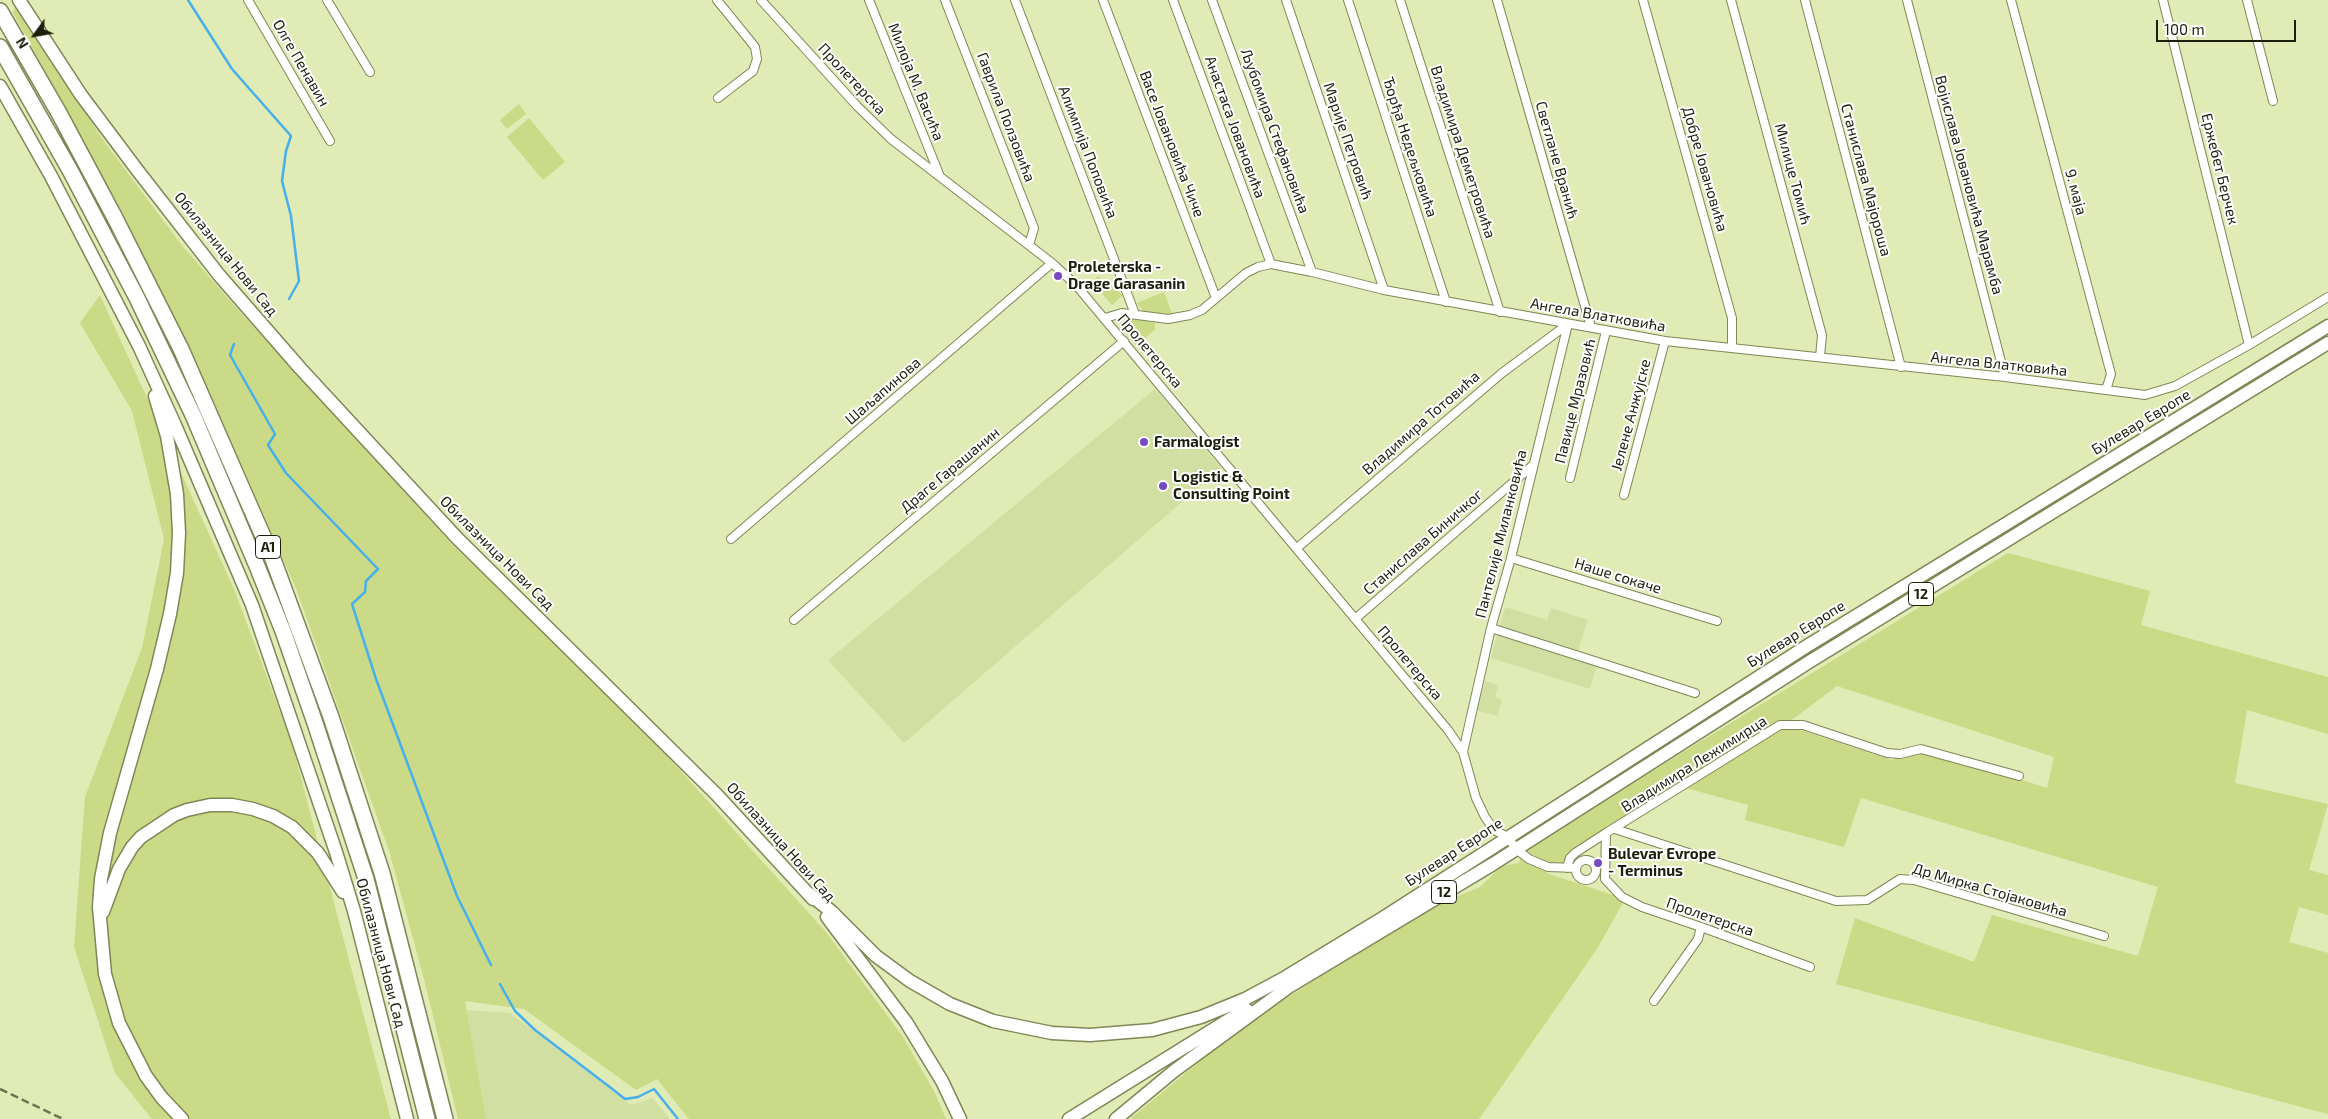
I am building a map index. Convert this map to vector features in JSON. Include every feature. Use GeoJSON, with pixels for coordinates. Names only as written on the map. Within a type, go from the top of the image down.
{"type":"FeatureCollection","features":[{"type":"Feature","properties":{"kind":"highway","name":"A1"},"geometry":{"type":"LineString","coordinates":[[0,11],[59,113],[111,209],[181,349],[273,559],[328,708],[382,873],[445,1119]]}},
{"type":"Feature","properties":{"kind":"highway","name":"A1"},"geometry":{"type":"LineString","coordinates":[[0,47],[71,172],[137,298],[192,415],[261,575],[315,723],[366,879],[427,1119]]}},
{"type":"Feature","properties":{"kind":"main road","name":"Обилазница Нови Сад"},"geometry":{"type":"LineString","coordinates":[[18,0],[82,95],[138,171],[219,274],[300,368],[457,538],[717,795],[808,893],[906,1022],[942,1082],[960,1119]]}},
{"type":"Feature","properties":{"kind":"main road","name":"Обилазница Нови Сад"},"geometry":{"type":"LineString","coordinates":[[0,86],[37,150],[139,346],[252,605],[330,834],[354,911],[407,1119]]}},
{"type":"Feature","properties":{"kind":"main road","name":"Булевар Европе"},"geometry":{"type":"LineString","coordinates":[[1288,982],[1508,837],[1807,646],[2328,326]]}},
{"type":"Feature","properties":{"kind":"main road","name":"Булевар Европе"},"geometry":{"type":"LineString","coordinates":[[1288,982],[1516,849],[1810,662],[2328,343]]}},
{"type":"Feature","properties":{"kind":"main road"},"geometry":{"type":"LineString","coordinates":[[139,346],[167,436],[173,465],[178,504],[179,552],[166,630],[110,833],[99,907],[105,974],[119,1023],[146,1076],[162,1098],[182,1119]]}},
{"type":"Feature","properties":{"kind":"main road"},"geometry":{"type":"LineString","coordinates":[[101,920],[116,875],[125,857],[141,837],[162,822],[187,810],[220,805],[258,811],[292,827],[318,852],[354,911]]}},
{"type":"Feature","properties":{"kind":"main road"},"geometry":{"type":"LineString","coordinates":[[808,893],[832,912],[876,956],[910,981],[966,1011],[1020,1028],[1070,1035],[1152,1030],[1216,1012],[1288,982]]}},
{"type":"Feature","properties":{"kind":"main road"},"geometry":{"type":"LineString","coordinates":[[1069,1119],[1288,982]]}},
{"type":"Feature","properties":{"kind":"main road"},"geometry":{"type":"LineString","coordinates":[[1116,1119],[1288,982]]}},
{"type":"Feature","properties":{"kind":"street","name":"Олге Пенавин"},"geometry":{"type":"LineString","coordinates":[[248,0],[330,141]]}},
{"type":"Feature","properties":{"kind":"street"},"geometry":{"type":"LineString","coordinates":[[327,0],[370,72]]}},
{"type":"Feature","properties":{"kind":"street"},"geometry":{"type":"LineString","coordinates":[[717,0],[755,47],[757,59],[753,71],[718,98]]}},
{"type":"Feature","properties":{"kind":"street","name":"Пролетерска"},"geometry":{"type":"LineString","coordinates":[[762,0],[874,123],[1052,263],[1076,285],[1448,730],[1463,752],[1476,798],[1485,817],[1494,830],[1508,837],[1516,849]]}},
{"type":"Feature","properties":{"kind":"street","name":"Милоја М. Васића"},"geometry":{"type":"LineString","coordinates":[[869,0],[939,175]]}},
{"type":"Feature","properties":{"kind":"street","name":"Гаврила Ползовића"},"geometry":{"type":"LineString","coordinates":[[945,0],[1034,228],[1029,245]]}},
{"type":"Feature","properties":{"kind":"street","name":"Алимпија Поповића"},"geometry":{"type":"LineString","coordinates":[[1015,0],[1135,314]]}},
{"type":"Feature","properties":{"kind":"street","name":"Васе Јовановића Чиче"},"geometry":{"type":"LineString","coordinates":[[1103,0],[1216,298]]}},
{"type":"Feature","properties":{"kind":"street","name":"Анастаса Јовановића"},"geometry":{"type":"LineString","coordinates":[[1173,0],[1271,264]]}},
{"type":"Feature","properties":{"kind":"street","name":"Љубомира Стефановића"},"geometry":{"type":"LineString","coordinates":[[1212,0],[1312,272]]}},
{"type":"Feature","properties":{"kind":"street","name":"Марије Петровић"},"geometry":{"type":"LineString","coordinates":[[1286,0],[1384,290]]}},
{"type":"Feature","properties":{"kind":"street","name":"Ђорђа Недељковића"},"geometry":{"type":"LineString","coordinates":[[1348,0],[1446,302]]}},
{"type":"Feature","properties":{"kind":"street","name":"Владимира Деметровића"},"geometry":{"type":"LineString","coordinates":[[1400,0],[1500,312]]}},
{"type":"Feature","properties":{"kind":"street","name":"Светлане Вранић"},"geometry":{"type":"LineString","coordinates":[[1497,0],[1591,327]]}},
{"type":"Feature","properties":{"kind":"street","name":"Добре Јовановића"},"geometry":{"type":"LineString","coordinates":[[1642,0],[1732,318],[1732,347]]}},
{"type":"Feature","properties":{"kind":"street","name":"Милице Томић"},"geometry":{"type":"LineString","coordinates":[[1731,0],[1822,335],[1820,357]]}},
{"type":"Feature","properties":{"kind":"street","name":"Станислава Мајороша"},"geometry":{"type":"LineString","coordinates":[[1806,0],[1901,367]]}},
{"type":"Feature","properties":{"kind":"street","name":"Војислава Јовановића Марамба"},"geometry":{"type":"LineString","coordinates":[[1907,0],[2005,377]]}},
{"type":"Feature","properties":{"kind":"street","name":"9. маја"},"geometry":{"type":"LineString","coordinates":[[2011,0],[2111,374],[2106,390]]}},
{"type":"Feature","properties":{"kind":"street","name":"Ержебет Берчек"},"geometry":{"type":"LineString","coordinates":[[2163,0],[2249,345]]}},
{"type":"Feature","properties":{"kind":"street"},"geometry":{"type":"LineString","coordinates":[[2248,0],[2273,101]]}},
{"type":"Feature","properties":{"kind":"street","name":"Шаљапинова"},"geometry":{"type":"LineString","coordinates":[[731,540],[1052,263]]}},
{"type":"Feature","properties":{"kind":"street"},"geometry":{"type":"LineString","coordinates":[[1105,318],[1114,314],[1135,314],[1168,319],[1190,315],[1202,310],[1246,273],[1271,264]]}},
{"type":"Feature","properties":{"kind":"street","name":"Ангела Влатковића"},"geometry":{"type":"LineString","coordinates":[[1271,264],[1384,290],[1665,341],[2005,377],[2145,395],[2168,388],[2249,345],[2328,297]]}},
{"type":"Feature","properties":{"kind":"street","name":"Пантелије Миланковића"},"geometry":{"type":"LineString","coordinates":[[1463,752],[1491,628],[1511,558],[1568,324]]}},
{"type":"Feature","properties":{"kind":"street","name":"Владимира Тотовића"},"geometry":{"type":"LineString","coordinates":[[1297,548],[1502,373],[1568,324]]}},
{"type":"Feature","properties":{"kind":"street","name":"Павице Мразовић"},"geometry":{"type":"LineString","coordinates":[[1570,478],[1606,330]]}},
{"type":"Feature","properties":{"kind":"street","name":"Драге Гарашанин"},"geometry":{"type":"LineString","coordinates":[[794,620],[1124,341]]}},
{"type":"Feature","properties":{"kind":"street","name":"Јелене Анжујске"},"geometry":{"type":"LineString","coordinates":[[1624,495],[1665,341]]}},
{"type":"Feature","properties":{"kind":"street","name":"Станислава Биничког"},"geometry":{"type":"LineString","coordinates":[[1355,619],[1532,466]]}},
{"type":"Feature","properties":{"kind":"street","name":"Наше сокаче"},"geometry":{"type":"LineString","coordinates":[[1511,558],[1718,621]]}},
{"type":"Feature","properties":{"kind":"street"},"geometry":{"type":"LineString","coordinates":[[1491,628],[1695,692]]}},
{"type":"Feature","properties":{"kind":"street","name":"Владимира Лежимирца"},"geometry":{"type":"LineString","coordinates":[[1615,829],[1780,725],[1803,725],[1887,753],[1900,754],[1921,749],[2019,776]]}},
{"type":"Feature","properties":{"kind":"street"},"geometry":{"type":"LineString","coordinates":[[1567,868],[1570,858],[1576,853],[1615,829]]}},
{"type":"Feature","properties":{"kind":"street","name":"Др Мирка Стојаковића"},"geometry":{"type":"LineString","coordinates":[[1615,829],[1836,901],[1867,900],[1900,879],[1914,880],[2104,936]]}},
{"type":"Feature","properties":{"kind":"street"},"geometry":{"type":"LineString","coordinates":[[1605,879],[1606,833]]}},
{"type":"Feature","properties":{"kind":"street"},"geometry":{"type":"LineString","coordinates":[[1516,849],[1529,859],[1543,865],[1576,868],[1582,861],[1591,861],[1595,865],[1596,874],[1589,880],[1583,880],[1578,876],[1576,868]]}},
{"type":"Feature","properties":{"kind":"street","name":"Пролетерска"},"geometry":{"type":"LineString","coordinates":[[1596,874],[1605,879],[1622,896],[1642,907],[1810,967]]}},
{"type":"Feature","properties":{"kind":"street"},"geometry":{"type":"LineString","coordinates":[[1654,1001],[1698,939],[1701,927]]}},
{"type":"Feature","properties":{"kind":"shaded area"},"geometry":{"type":"Polygon","coordinates":[[[15,5],[106,144],[183,247],[450,542],[659,747],[826,932],[903,1037],[935,1093],[946,1119],[689,1119],[657,1079],[636,1090],[524,1009],[465,1001],[486,1119],[458,1119],[425,983],[390,854],[297,591],[214,402],[155,278],[122,212],[13,13],[15,5]]]}},
{"type":"Feature","properties":{"kind":"shaded area"},"geometry":{"type":"Polygon","coordinates":[[[519,104],[526,114],[507,129],[500,120],[519,104]]]}},
{"type":"Feature","properties":{"kind":"shaded area"},"geometry":{"type":"Polygon","coordinates":[[[529,118],[565,162],[543,180],[507,137],[529,118]]]}},
{"type":"Feature","properties":{"kind":"shaded area"},"geometry":{"type":"Polygon","coordinates":[[[1098,276],[1123,295],[1112,305],[1092,282],[1098,276]]]}},
{"type":"Feature","properties":{"kind":"shaded area"},"geometry":{"type":"Polygon","coordinates":[[[1164,292],[1172,314],[1144,312],[1137,303],[1164,292]]]}},
{"type":"Feature","properties":{"kind":"shaded area"},"geometry":{"type":"Polygon","coordinates":[[[100,295],[234,589],[292,744],[391,1119],[152,1119],[115,1073],[74,947],[85,797],[142,648],[164,539],[132,411],[80,323],[100,295]]]}},
{"type":"Feature","properties":{"kind":"shaded area"},"geometry":{"type":"Polygon","coordinates":[[[1128,318],[1155,323],[1155,330],[1136,345],[1120,326],[1120,319],[1128,318]]]}},
{"type":"Feature","properties":{"kind":"shaded area"},"geometry":{"type":"Polygon","coordinates":[[[1155,389],[1221,468],[904,743],[828,660],[1155,389]]]}},
{"type":"Feature","properties":{"kind":"shaded area"},"geometry":{"type":"Polygon","coordinates":[[[2008,553],[2150,591],[2141,625],[2328,677],[2328,734],[2247,710],[2235,783],[2328,804],[2309,870],[2328,875],[2328,915],[2299,907],[2289,942],[2328,953],[2328,1114],[1836,984],[1855,918],[1974,962],[1992,915],[2138,956],[2158,887],[1861,798],[1844,847],[1745,820],[1748,805],[1686,788],[1546,873],[1625,899],[1597,949],[1479,1119],[1130,1119],[1238,1030],[1435,906],[1480,887],[1502,866],[1519,863],[1522,851],[2008,553]],[[1837,686],[1785,725],[1891,760],[1928,750],[2047,788],[2054,757],[1837,686]]]}},
{"type":"Feature","properties":{"kind":"shaded area"},"geometry":{"type":"Polygon","coordinates":[[[1505,607],[1547,620],[1551,608],[1588,620],[1575,658],[1597,665],[1590,689],[1491,658],[1505,607]]]}},
{"type":"Feature","properties":{"kind":"shaded area"},"geometry":{"type":"Polygon","coordinates":[[[1485,681],[1498,685],[1495,697],[1502,700],[1497,716],[1476,710],[1485,681]]]}},
{"type":"Feature","properties":{"kind":"shaded area"},"geometry":{"type":"Polygon","coordinates":[[[466,1010],[510,1013],[631,1105],[652,1098],[670,1119],[486,1119],[466,1010]]]}},
{"type":"Feature","properties":{"kind":"waterway"},"geometry":{"type":"LineString","coordinates":[[188,0],[232,69],[291,136],[286,151],[282,181],[291,216],[299,281],[289,299]]}},
{"type":"Feature","properties":{"kind":"waterway"},"geometry":{"type":"LineString","coordinates":[[234,344],[230,355],[275,434],[268,445],[286,473],[378,569],[366,581],[365,592],[352,604],[376,679],[457,896],[491,965]]}},
{"type":"Feature","properties":{"kind":"waterway"},"geometry":{"type":"LineString","coordinates":[[500,984],[515,1011],[535,1030],[625,1099],[638,1097],[654,1089],[678,1119]]}},
{"type":"Feature","properties":{"kind":"railway"},"geometry":{"type":"LineString","coordinates":[[0,1089],[63,1119]]}},
{"type":"Feature","properties":{"kind":"place","name":"Proleterska - Drage Garasanin"},"geometry":{"type":"Point","coordinates":[1058,276]}},
{"type":"Feature","properties":{"kind":"place","name":"Farmalogist"},"geometry":{"type":"Point","coordinates":[1144,442]}},
{"type":"Feature","properties":{"kind":"place","name":"Logistic & Consulting Point"},"geometry":{"type":"Point","coordinates":[1163,486]}},
{"type":"Feature","properties":{"kind":"place","name":"Bulevar Evrope - Terminus"},"geometry":{"type":"Point","coordinates":[1598,863]}}]}
